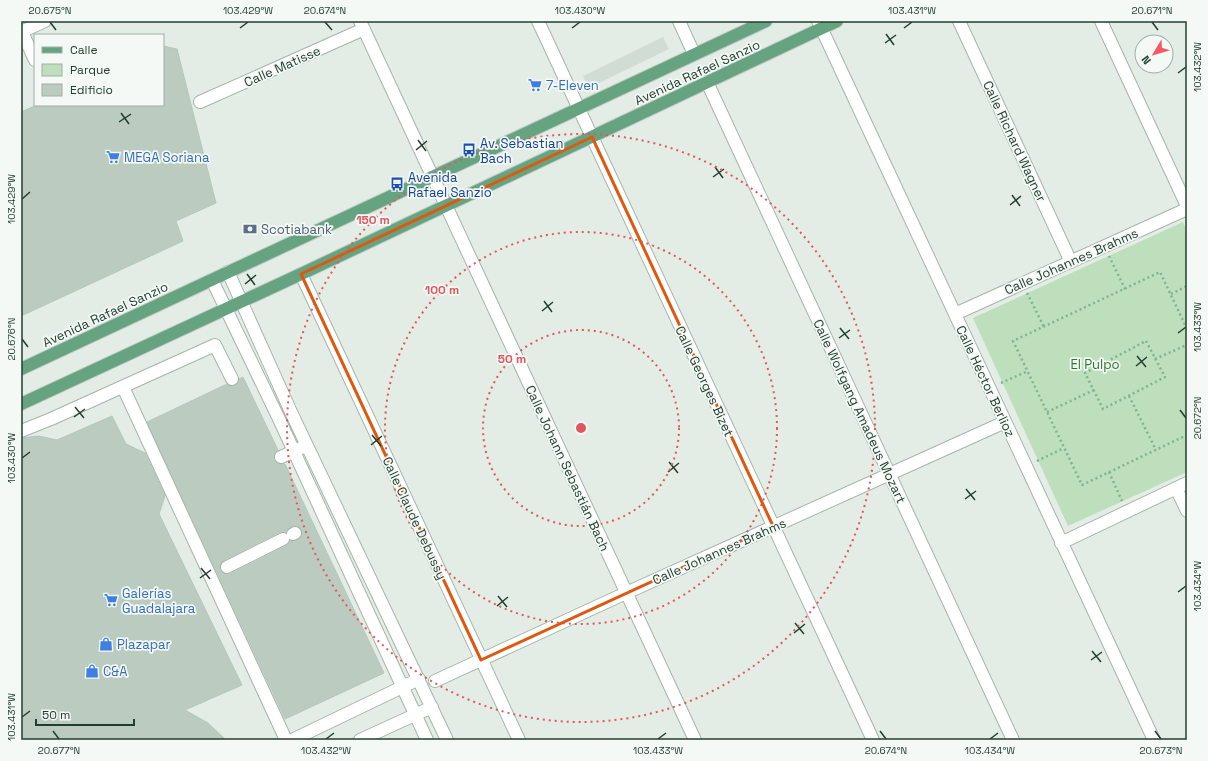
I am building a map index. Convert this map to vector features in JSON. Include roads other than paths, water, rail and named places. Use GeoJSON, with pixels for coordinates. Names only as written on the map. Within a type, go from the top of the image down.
{"type":"FeatureCollection","features":[{"type":"Feature","properties":{"kind":"main road","name":"Avenida Rafael Sanzio"},"geometry":{"type":"LineString","coordinates":[[21,369],[766,21]]}},
{"type":"Feature","properties":{"kind":"main road","name":"Avenida Rafael Sanzio"},"geometry":{"type":"LineString","coordinates":[[226,309],[707,82],[819,25],[837,21]]}},
{"type":"Feature","properties":{"kind":"main road"},"geometry":{"type":"LineString","coordinates":[[21,404],[226,309]]}},
{"type":"Feature","properties":{"kind":"street"},"geometry":{"type":"LineString","coordinates":[[34,58],[21,31],[45,21]]}},
{"type":"Feature","properties":{"kind":"street","name":"Calle Georges Bizet"},"geometry":{"type":"LineString","coordinates":[[538,21],[873,740]]}},
{"type":"Feature","properties":{"kind":"street"},"geometry":{"type":"LineString","coordinates":[[679,21],[694,54]]}},
{"type":"Feature","properties":{"kind":"street","name":"Calle Richard Wagner"},"geometry":{"type":"LineString","coordinates":[[959,21],[1071,262]]}},
{"type":"Feature","properties":{"kind":"street"},"geometry":{"type":"LineString","coordinates":[[1101,21],[1187,206]]}},
{"type":"Feature","properties":{"kind":"street","name":"Calle Matisse"},"geometry":{"type":"LineString","coordinates":[[200,102],[362,25]]}},
{"type":"Feature","properties":{"kind":"street","name":"Calle Johann Sebastián Bach"},"geometry":{"type":"LineString","coordinates":[[362,25],[695,740]]}},
{"type":"Feature","properties":{"kind":"street","name":"Calle Héctor Berlioz"},"geometry":{"type":"LineString","coordinates":[[819,25],[1154,740]]}},
{"type":"Feature","properties":{"kind":"street","name":"Calle Wolfgang Amadeus Mozart"},"geometry":{"type":"LineString","coordinates":[[707,82],[1013,740]]}},
{"type":"Feature","properties":{"kind":"street","name":"Calle Johannes Brahms"},"geometry":{"type":"LineString","coordinates":[[955,314],[1187,209]]}},
{"type":"Feature","properties":{"kind":"street"},"geometry":{"type":"LineString","coordinates":[[228,272],[307,445],[447,740]]}},
{"type":"Feature","properties":{"kind":"street","name":"Calle Claude Debussy"},"geometry":{"type":"LineString","coordinates":[[301,274],[519,740]]}},
{"type":"Feature","properties":{"kind":"street"},"geometry":{"type":"LineString","coordinates":[[212,280],[294,451],[427,740]]}},
{"type":"Feature","properties":{"kind":"street"},"geometry":{"type":"LineString","coordinates":[[21,431],[215,345],[229,375]]}},
{"type":"Feature","properties":{"kind":"street"},"geometry":{"type":"LineString","coordinates":[[263,387],[278,381]]}},
{"type":"Feature","properties":{"kind":"street"},"geometry":{"type":"LineString","coordinates":[[123,387],[286,740]]}},
{"type":"Feature","properties":{"kind":"street","name":"Calle Johannes Brahms"},"geometry":{"type":"LineString","coordinates":[[435,681],[1004,422]]}},
{"type":"Feature","properties":{"kind":"street"},"geometry":{"type":"LineString","coordinates":[[282,457],[307,445]]}},
{"type":"Feature","properties":{"kind":"street"},"geometry":{"type":"LineString","coordinates":[[1061,543],[1182,486],[1187,511]]}},
{"type":"Feature","properties":{"kind":"street"},"geometry":{"type":"LineString","coordinates":[[227,567],[290,535]]}},
{"type":"Feature","properties":{"kind":"street"},"geometry":{"type":"LineString","coordinates":[[292,740],[419,679]]}},
{"type":"Feature","properties":{"kind":"street"},"geometry":{"type":"LineString","coordinates":[[360,740],[432,707]]}},
{"type":"Feature","properties":{"kind":"place","name":"7-Eleven"},"geometry":{"type":"Point","coordinates":[535,85]}},
{"type":"Feature","properties":{"kind":"place","name":"Av. Sebastian Bach"},"geometry":{"type":"Point","coordinates":[469,150]}},
{"type":"Feature","properties":{"kind":"place","name":"MEGA Soriana"},"geometry":{"type":"Point","coordinates":[113,157]}},
{"type":"Feature","properties":{"kind":"place","name":"Avenida Rafael Sanzio"},"geometry":{"type":"Point","coordinates":[397,184]}},
{"type":"Feature","properties":{"kind":"place","name":"Scotiabank"},"geometry":{"type":"Point","coordinates":[250,229]}},
{"type":"Feature","properties":{"kind":"place","name":"Galerías Guadalajara"},"geometry":{"type":"Point","coordinates":[111,600]}},
{"type":"Feature","properties":{"kind":"place","name":"Plazapar"},"geometry":{"type":"Point","coordinates":[106,644]}},
{"type":"Feature","properties":{"kind":"place","name":"C&A"},"geometry":{"type":"Point","coordinates":[92,671]}},
{"type":"Feature","properties":{"kind":"park label","name":"El Pulpo"},"geometry":{"type":"Point","coordinates":[1095,364]}}]}
